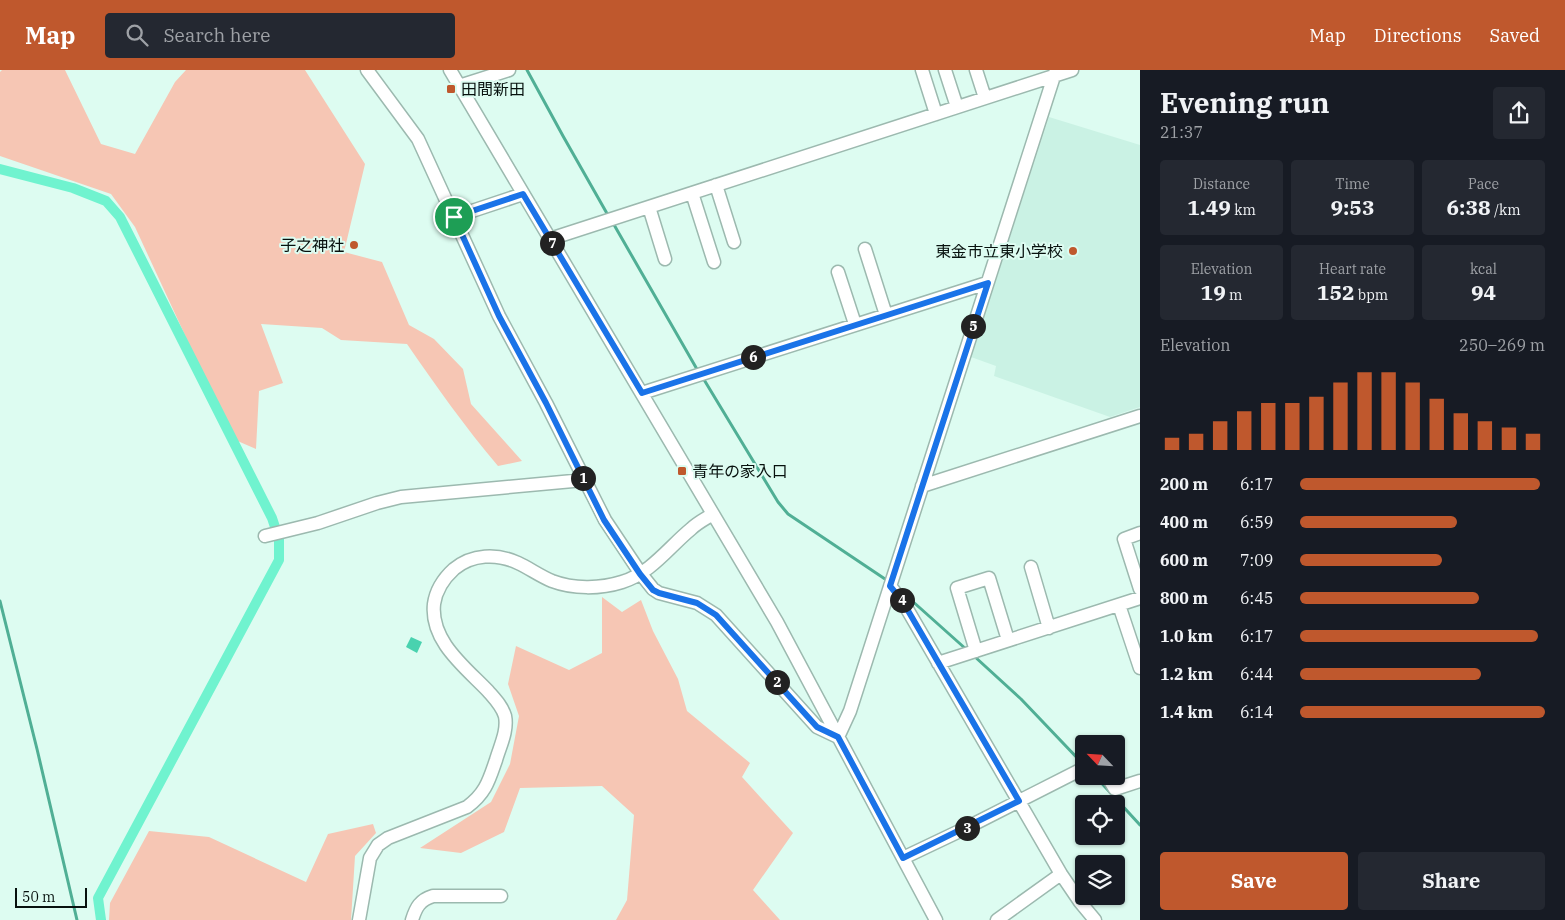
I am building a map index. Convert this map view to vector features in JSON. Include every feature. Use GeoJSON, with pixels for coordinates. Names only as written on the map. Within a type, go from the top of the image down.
{"type":"FeatureCollection","features":[{"type":"Feature","properties":{"kind":"street"},"geometry":{"type":"LineString","coordinates":[[366,70],[418,138],[499,316],[546,403],[604,520],[640,574],[653,590],[697,603],[716,615],[817,727],[838,737]]}},
{"type":"Feature","properties":{"kind":"street"},"geometry":{"type":"LineString","coordinates":[[450,70],[778,622],[936,920]]}},
{"type":"Feature","properties":{"kind":"street"},"geometry":{"type":"LineString","coordinates":[[460,86],[509,70]]}},
{"type":"Feature","properties":{"kind":"street"},"geometry":{"type":"LineString","coordinates":[[922,70],[936,114]]}},
{"type":"Feature","properties":{"kind":"street"},"geometry":{"type":"LineString","coordinates":[[945,70],[957,107]]}},
{"type":"Feature","properties":{"kind":"street"},"geometry":{"type":"LineString","coordinates":[[976,70],[985,98]]}},
{"type":"Feature","properties":{"kind":"street"},"geometry":{"type":"LineString","coordinates":[[550,239],[985,98],[1055,73],[1072,70]]}},
{"type":"Feature","properties":{"kind":"street"},"geometry":{"type":"LineString","coordinates":[[838,737],[850,711],[1055,73]]}},
{"type":"Feature","properties":{"kind":"street"},"geometry":{"type":"LineString","coordinates":[[716,185],[734,242]]}},
{"type":"Feature","properties":{"kind":"street"},"geometry":{"type":"LineString","coordinates":[[692,193],[714,262]]}},
{"type":"Feature","properties":{"kind":"street"},"geometry":{"type":"LineString","coordinates":[[454,217],[523,194]]}},
{"type":"Feature","properties":{"kind":"street"},"geometry":{"type":"LineString","coordinates":[[649,207],[665,259]]}},
{"type":"Feature","properties":{"kind":"street"},"geometry":{"type":"LineString","coordinates":[[865,249],[886,315]]}},
{"type":"Feature","properties":{"kind":"street"},"geometry":{"type":"LineString","coordinates":[[838,272],[855,324]]}},
{"type":"Feature","properties":{"kind":"street"},"geometry":{"type":"LineString","coordinates":[[642,393],[988,283]]}},
{"type":"Feature","properties":{"kind":"street"},"geometry":{"type":"LineString","coordinates":[[922,486],[1140,416]]}},
{"type":"Feature","properties":{"kind":"street"},"geometry":{"type":"LineString","coordinates":[[265,536],[318,523],[401,497],[584,480]]}},
{"type":"Feature","properties":{"kind":"street"},"geometry":{"type":"LineString","coordinates":[[359,920],[370,858],[378,845],[388,838],[467,806],[478,799],[487,786],[506,727],[504,714],[498,703],[448,649],[439,635],[434,622],[433,612],[435,596],[442,581],[455,568],[470,559],[485,556],[499,557],[517,562],[552,581],[572,586],[590,588],[622,582],[640,574],[654,564],[692,528],[713,514]]}},
{"type":"Feature","properties":{"kind":"street"},"geometry":{"type":"LineString","coordinates":[[1140,533],[1124,539],[1140,589]]}},
{"type":"Feature","properties":{"kind":"street"},"geometry":{"type":"LineString","coordinates":[[1031,567],[1048,628]]}},
{"type":"Feature","properties":{"kind":"street"},"geometry":{"type":"LineString","coordinates":[[976,651],[956,588],[989,578],[1008,640]]}},
{"type":"Feature","properties":{"kind":"street"},"geometry":{"type":"LineString","coordinates":[[890,586],[903,602],[959,696],[1061,874],[1095,920]]}},
{"type":"Feature","properties":{"kind":"street"},"geometry":{"type":"LineString","coordinates":[[938,663],[1140,598]]}},
{"type":"Feature","properties":{"kind":"street"},"geometry":{"type":"LineString","coordinates":[[1119,605],[1140,668]]}},
{"type":"Feature","properties":{"kind":"street"},"geometry":{"type":"LineString","coordinates":[[903,858],[1075,773]]}},
{"type":"Feature","properties":{"kind":"street"},"geometry":{"type":"LineString","coordinates":[[1113,785],[1115,789],[1140,781]]}},
{"type":"Feature","properties":{"kind":"street"},"geometry":{"type":"LineString","coordinates":[[997,920],[1061,874]]}},
{"type":"Feature","properties":{"kind":"street"},"geometry":{"type":"LineString","coordinates":[[412,920],[415,908],[424,899],[433,896],[501,896]]}},
{"type":"Feature","properties":{"kind":"shaded area"},"geometry":{"type":"Polygon","coordinates":[[[2,70],[65,70],[101,144],[135,154],[175,82],[186,70],[305,70],[365,164],[344,252],[382,262],[409,325],[434,339],[463,369],[471,404],[522,461],[498,466],[451,406],[407,344],[341,340],[322,328],[261,324],[283,383],[259,391],[256,449],[233,439],[135,227],[111,194],[0,156],[0,72],[2,70]]]}},
{"type":"Feature","properties":{"kind":"shaded area","name":"東金市立東小学校"},"geometry":{"type":"Polygon","coordinates":[[[1049,117],[1140,145],[1140,407],[1110,417],[994,376],[996,366],[971,357],[1049,117]]]}},
{"type":"Feature","properties":{"kind":"shaded area"},"geometry":{"type":"Polygon","coordinates":[[[602,597],[622,612],[641,600],[653,631],[678,679],[687,711],[750,763],[742,777],[793,833],[753,890],[780,920],[616,920],[627,900],[634,815],[602,786],[520,788],[504,832],[461,853],[420,848],[491,802],[510,764],[519,716],[508,684],[516,646],[569,670],[602,653],[602,597]]]}},
{"type":"Feature","properties":{"kind":"shaded area"},"geometry":{"type":"Polygon","coordinates":[[[373,824],[376,833],[355,856],[351,920],[109,920],[110,903],[149,831],[209,837],[306,882],[328,834],[373,824]]]}},
{"type":"Feature","properties":{"kind":"building"},"geometry":{"type":"Polygon","coordinates":[[[411,637],[422,642],[417,653],[406,647],[411,637]]]}},
{"type":"Feature","properties":{"kind":"waterway"},"geometry":{"type":"LineString","coordinates":[[527,70],[609,217]]}},
{"type":"Feature","properties":{"kind":"waterway"},"geometry":{"type":"LineString","coordinates":[[0,169],[73,188],[106,201],[120,217],[272,518],[279,539],[279,560],[98,898],[101,920]]}},
{"type":"Feature","properties":{"kind":"waterway"},"geometry":{"type":"LineString","coordinates":[[613,223],[698,371]]}},
{"type":"Feature","properties":{"kind":"waterway"},"geometry":{"type":"LineString","coordinates":[[703,378],[778,502],[788,514],[888,581]]}},
{"type":"Feature","properties":{"kind":"waterway"},"geometry":{"type":"LineString","coordinates":[[901,591],[967,650]]}},
{"type":"Feature","properties":{"kind":"waterway"},"geometry":{"type":"LineString","coordinates":[[0,601],[77,920]]}},
{"type":"Feature","properties":{"kind":"waterway"},"geometry":{"type":"LineString","coordinates":[[974,656],[1021,699],[1075,756]]}},
{"type":"Feature","properties":{"kind":"waterway"},"geometry":{"type":"LineString","coordinates":[[1103,785],[1140,825]]}},
{"type":"Feature","properties":{"kind":"place","name":"田間新田"},"geometry":{"type":"Point","coordinates":[451,89]}},
{"type":"Feature","properties":{"kind":"place","name":"子之神社"},"geometry":{"type":"Point","coordinates":[354,245]}},
{"type":"Feature","properties":{"kind":"place","name":"東金市立東小学校"},"geometry":{"type":"Point","coordinates":[1073,251]}},
{"type":"Feature","properties":{"kind":"place","name":"青年の家入口"},"geometry":{"type":"Point","coordinates":[682,471]}},
{"type":"Feature","properties":{"kind":"route"},"geometry":{"type":"LineString","coordinates":[[523,194],[642,393],[988,283],[890,586],[903,602],[1019,801],[903,858],[838,737],[817,727],[716,615],[697,603],[653,590],[640,574],[604,520],[546,403],[520,359],[472,260],[454,217],[523,194]]}}]}
